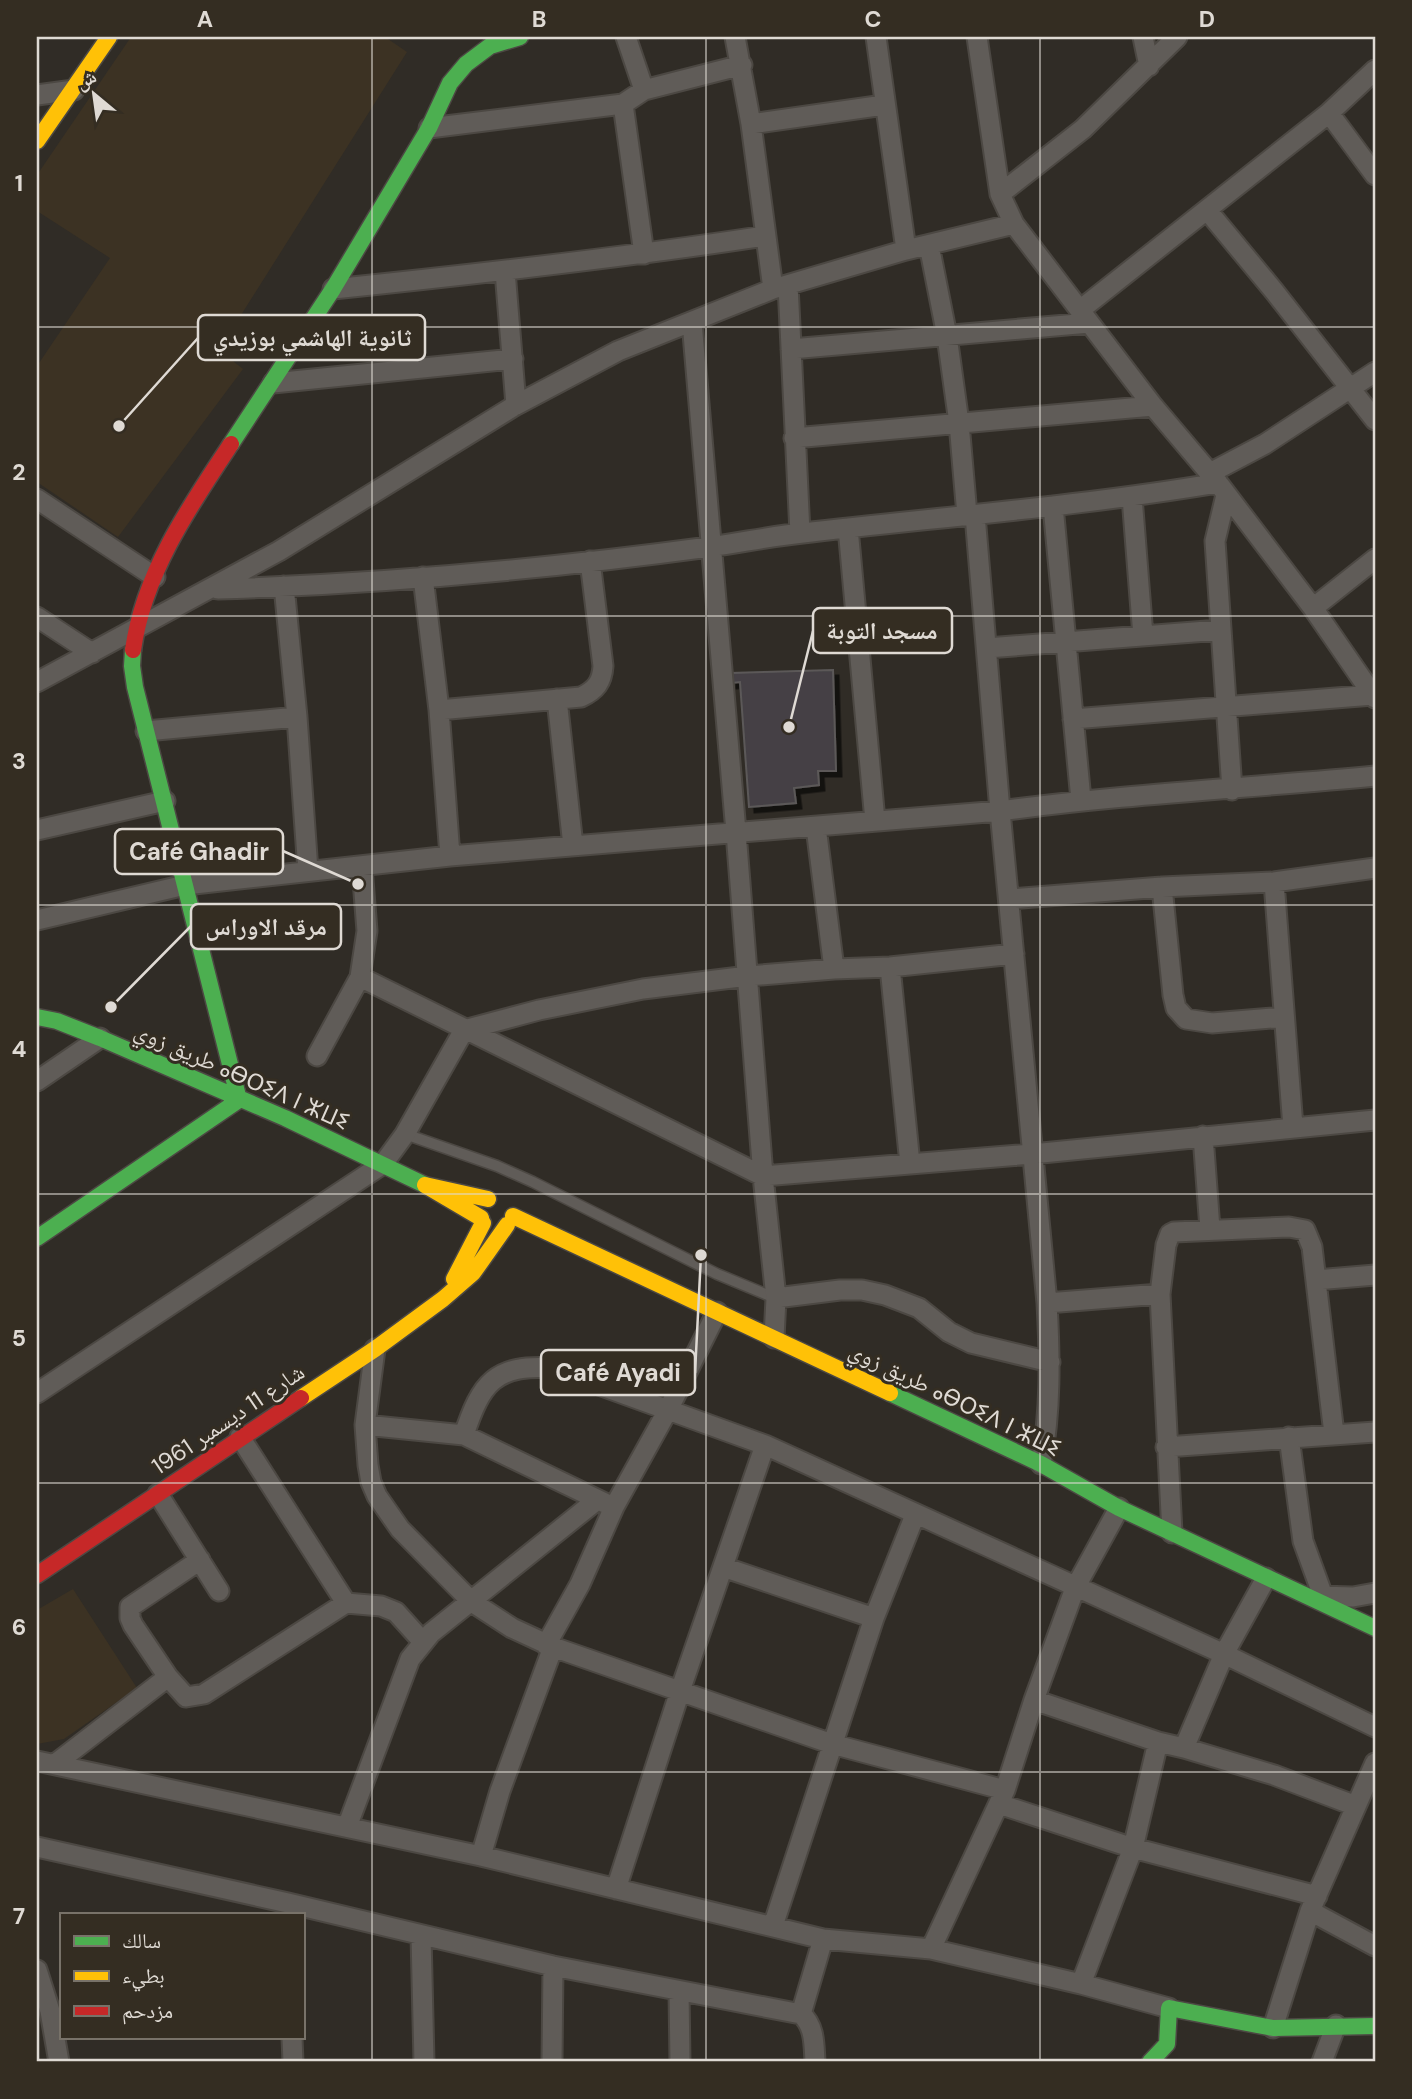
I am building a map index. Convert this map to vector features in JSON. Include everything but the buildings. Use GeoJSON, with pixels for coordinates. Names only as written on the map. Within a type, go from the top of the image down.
{"type":"FeatureCollection","features":[{"type":"Feature","properties":{"kind":"main road"},"geometry":{"type":"LineString","coordinates":[[37,141],[109,37]]}},
{"type":"Feature","properties":{"kind":"main road"},"geometry":{"type":"LineString","coordinates":[[37,1237],[240,1100],[146,731],[131,662],[138,626],[166,552],[198,492],[333,289],[429,128],[450,83],[466,64],[490,46],[520,37]]}},
{"type":"Feature","properties":{"kind":"main road","name":"طريق زوي ⴰⴱⵔⵉⴷ ⵏ ⵣⵡⵉ"},"geometry":{"type":"LineString","coordinates":[[37,1017],[57,1021],[100,1038],[285,1118],[425,1185]]}},
{"type":"Feature","properties":{"kind":"main road"},"geometry":{"type":"LineString","coordinates":[[425,1185],[504,1208]]}},
{"type":"Feature","properties":{"kind":"main road"},"geometry":{"type":"LineString","coordinates":[[425,1185],[492,1229],[504,1208]]}},
{"type":"Feature","properties":{"kind":"main road"},"geometry":{"type":"LineString","coordinates":[[443,1299],[482,1220],[481,1208],[504,1208]]}},
{"type":"Feature","properties":{"kind":"main road","name":"طريق زوي ⴰⴱⵔⵉⴷ ⵏ ⵣⵡⵉ"},"geometry":{"type":"LineString","coordinates":[[504,1208],[717,1312],[1041,1464],[1119,1508],[1266,1578],[1317,1596],[1375,1628]]}},
{"type":"Feature","properties":{"kind":"main road","name":"شارع 11 ديسمبر 1961"},"geometry":{"type":"LineString","coordinates":[[37,1575],[375,1349],[443,1299],[473,1273],[504,1208]]}},
{"type":"Feature","properties":{"kind":"main road"},"geometry":{"type":"LineString","coordinates":[[1150,2062],[1166,2053],[1169,2008],[1273,2028],[1375,2026]]}},
{"type":"Feature","properties":{"kind":"street"},"geometry":{"type":"LineString","coordinates":[[626,37],[643,90]]}},
{"type":"Feature","properties":{"kind":"street"},"geometry":{"type":"LineString","coordinates":[[735,37],[751,124],[765,236],[781,287],[791,349],[800,533]]}},
{"type":"Feature","properties":{"kind":"street"},"geometry":{"type":"LineString","coordinates":[[876,37],[906,250]]}},
{"type":"Feature","properties":{"kind":"street"},"geometry":{"type":"LineString","coordinates":[[977,37],[1000,194],[1014,224],[1153,406],[1218,484],[1313,608],[1374,697]]}},
{"type":"Feature","properties":{"kind":"street"},"geometry":{"type":"LineString","coordinates":[[1143,37],[1149,66]]}},
{"type":"Feature","properties":{"kind":"street"},"geometry":{"type":"LineString","coordinates":[[1000,194],[1083,129],[1177,37]]}},
{"type":"Feature","properties":{"kind":"street"},"geometry":{"type":"LineString","coordinates":[[429,128],[623,104],[643,90],[742,65]]}},
{"type":"Feature","properties":{"kind":"street"},"geometry":{"type":"LineString","coordinates":[[791,349],[947,336],[1084,316],[1207,210],[1329,113],[1375,70]]}},
{"type":"Feature","properties":{"kind":"street"},"geometry":{"type":"LineString","coordinates":[[37,95],[74,90]]}},
{"type":"Feature","properties":{"kind":"street"},"geometry":{"type":"LineString","coordinates":[[623,104],[644,254]]}},
{"type":"Feature","properties":{"kind":"street"},"geometry":{"type":"LineString","coordinates":[[751,124],[884,105]]}},
{"type":"Feature","properties":{"kind":"street"},"geometry":{"type":"LineString","coordinates":[[1329,113],[1375,175]]}},
{"type":"Feature","properties":{"kind":"street"},"geometry":{"type":"LineString","coordinates":[[1207,210],[1274,290],[1375,420]]}},
{"type":"Feature","properties":{"kind":"street"},"geometry":{"type":"LineString","coordinates":[[37,682],[138,626],[213,589],[516,405],[618,351],[781,287],[906,250],[1014,224]]}},
{"type":"Feature","properties":{"kind":"street"},"geometry":{"type":"LineString","coordinates":[[333,289],[644,254],[765,236]]}},
{"type":"Feature","properties":{"kind":"street"},"geometry":{"type":"LineString","coordinates":[[929,245],[947,336],[960,423],[987,648],[1050,1362],[1047,1434],[1041,1464]]}},
{"type":"Feature","properties":{"kind":"street"},"geometry":{"type":"LineString","coordinates":[[505,271],[516,405]]}},
{"type":"Feature","properties":{"kind":"street"},"geometry":{"type":"LineString","coordinates":[[692,322],[763,1176],[776,1298],[774,1338]]}},
{"type":"Feature","properties":{"kind":"street"},"geometry":{"type":"LineString","coordinates":[[273,383],[513,359]]}},
{"type":"Feature","properties":{"kind":"street"},"geometry":{"type":"LineString","coordinates":[[213,589],[423,577],[590,561],[800,533],[1132,497],[1218,484],[1265,443],[1351,390],[1375,372]]}},
{"type":"Feature","properties":{"kind":"street"},"geometry":{"type":"LineString","coordinates":[[794,438],[1153,406]]}},
{"type":"Feature","properties":{"kind":"street"},"geometry":{"type":"LineString","coordinates":[[1218,484],[1215,541],[1232,790]]}},
{"type":"Feature","properties":{"kind":"street"},"geometry":{"type":"LineString","coordinates":[[1132,497],[1143,636]]}},
{"type":"Feature","properties":{"kind":"street"},"geometry":{"type":"LineString","coordinates":[[37,499],[155,577]]}},
{"type":"Feature","properties":{"kind":"street"},"geometry":{"type":"LineString","coordinates":[[1054,506],[1080,800]]}},
{"type":"Feature","properties":{"kind":"street"},"geometry":{"type":"LineString","coordinates":[[848,528],[875,821]]}},
{"type":"Feature","properties":{"kind":"street"},"geometry":{"type":"LineString","coordinates":[[1313,608],[1375,559]]}},
{"type":"Feature","properties":{"kind":"street"},"geometry":{"type":"LineString","coordinates":[[439,710],[581,697],[591,692],[602,677],[590,561]]}},
{"type":"Feature","properties":{"kind":"street"},"geometry":{"type":"LineString","coordinates":[[423,577],[439,710],[450,856]]}},
{"type":"Feature","properties":{"kind":"street"},"geometry":{"type":"LineString","coordinates":[[284,586],[308,872]]}},
{"type":"Feature","properties":{"kind":"street"},"geometry":{"type":"LineString","coordinates":[[37,617],[92,653]]}},
{"type":"Feature","properties":{"kind":"street"},"geometry":{"type":"LineString","coordinates":[[987,648],[1220,630]]}},
{"type":"Feature","properties":{"kind":"street"},"geometry":{"type":"LineString","coordinates":[[1073,719],[1374,697]]}},
{"type":"Feature","properties":{"kind":"street"},"geometry":{"type":"LineString","coordinates":[[557,699],[573,846]]}},
{"type":"Feature","properties":{"kind":"street"},"geometry":{"type":"LineString","coordinates":[[146,731],[297,718]]}},
{"type":"Feature","properties":{"kind":"street"},"geometry":{"type":"LineString","coordinates":[[37,920],[186,885],[450,856],[816,827],[1000,811],[1080,800],[1232,790],[1375,776]]}},
{"type":"Feature","properties":{"kind":"street"},"geometry":{"type":"LineString","coordinates":[[37,830],[164,801]]}},
{"type":"Feature","properties":{"kind":"street"},"geometry":{"type":"LineString","coordinates":[[816,827],[834,969]]}},
{"type":"Feature","properties":{"kind":"street"},"geometry":{"type":"LineString","coordinates":[[317,1056],[359,977],[368,931],[362,867]]}},
{"type":"Feature","properties":{"kind":"street"},"geometry":{"type":"LineString","coordinates":[[1009,899],[1162,887],[1274,882],[1375,868]]}},
{"type":"Feature","properties":{"kind":"street"},"geometry":{"type":"LineString","coordinates":[[1274,882],[1293,1127]]}},
{"type":"Feature","properties":{"kind":"street"},"geometry":{"type":"LineString","coordinates":[[1162,887],[1173,995],[1176,1008],[1186,1019],[1212,1023],[1284,1017]]}},
{"type":"Feature","properties":{"kind":"street"},"geometry":{"type":"LineString","coordinates":[[37,1393],[383,1164],[405,1134],[464,1030],[539,1010],[643,989],[748,976],[890,967],[1014,954]]}},
{"type":"Feature","properties":{"kind":"street"},"geometry":{"type":"LineString","coordinates":[[890,967],[910,1164]]}},
{"type":"Feature","properties":{"kind":"street"},"geometry":{"type":"LineString","coordinates":[[359,977],[763,1176],[1032,1154],[1375,1120]]}},
{"type":"Feature","properties":{"kind":"street"},"geometry":{"type":"LineString","coordinates":[[37,1081],[100,1038]]}},
{"type":"Feature","properties":{"kind":"street"},"geometry":{"type":"LineString","coordinates":[[1203,1136],[1209,1229]]}},
{"type":"Feature","properties":{"kind":"street"},"geometry":{"type":"LineString","coordinates":[[1172,1532],[1160,1294],[1166,1245],[1170,1234],[1184,1230],[1209,1229],[1289,1227],[1306,1230],[1312,1247],[1334,1434]]}},
{"type":"Feature","properties":{"kind":"street"},"geometry":{"type":"LineString","coordinates":[[1316,1280],[1375,1275]]}},
{"type":"Feature","properties":{"kind":"street"},"geometry":{"type":"LineString","coordinates":[[776,1298],[840,1290],[862,1290],[885,1295],[919,1308],[949,1332],[971,1343],[1050,1362]]}},
{"type":"Feature","properties":{"kind":"street"},"geometry":{"type":"LineString","coordinates":[[1046,1303],[1160,1294]]}},
{"type":"Feature","properties":{"kind":"street"},"geometry":{"type":"LineString","coordinates":[[481,1856],[500,1791],[550,1646],[580,1584],[605,1504],[669,1408],[717,1312]]}},
{"type":"Feature","properties":{"kind":"street"},"geometry":{"type":"LineString","coordinates":[[375,1349],[365,1425],[368,1465],[377,1496],[400,1529],[472,1602],[512,1628],[550,1646],[832,1744],[1002,1797],[1133,1848],[1313,1904],[1375,1946]]}},
{"type":"Feature","properties":{"kind":"street"},"geometry":{"type":"LineString","coordinates":[[464,1435],[477,1399],[487,1385],[505,1373],[527,1366],[552,1368],[669,1408],[765,1445],[1224,1654],[1375,1727]]}},
{"type":"Feature","properties":{"kind":"street"},"geometry":{"type":"LineString","coordinates":[[365,1425],[464,1435],[605,1504]]}},
{"type":"Feature","properties":{"kind":"street"},"geometry":{"type":"LineString","coordinates":[[1167,1447],[1375,1432]]}},
{"type":"Feature","properties":{"kind":"street"},"geometry":{"type":"LineString","coordinates":[[240,1437],[346,1603]]}},
{"type":"Feature","properties":{"kind":"street"},"geometry":{"type":"LineString","coordinates":[[1289,1437],[1303,1541],[1317,1596],[1353,1597],[1375,1593]]}},
{"type":"Feature","properties":{"kind":"street"},"geometry":{"type":"LineString","coordinates":[[616,1889],[680,1691],[765,1445]]}},
{"type":"Feature","properties":{"kind":"street"},"geometry":{"type":"LineString","coordinates":[[158,1494],[219,1591]]}},
{"type":"Feature","properties":{"kind":"street"},"geometry":{"type":"LineString","coordinates":[[347,1827],[410,1659],[423,1642],[448,1619],[605,1504]]}},
{"type":"Feature","properties":{"kind":"street"},"geometry":{"type":"LineString","coordinates":[[932,1949],[1002,1797],[1075,1588],[1119,1508]]}},
{"type":"Feature","properties":{"kind":"street"},"geometry":{"type":"LineString","coordinates":[[773,1926],[874,1618],[915,1515]]}},
{"type":"Feature","properties":{"kind":"street"},"geometry":{"type":"LineString","coordinates":[[200,1560],[130,1607],[133,1625],[168,1677],[186,1697],[194,1698],[204,1694],[346,1603],[381,1606],[396,1612],[423,1642]]}},
{"type":"Feature","properties":{"kind":"street"},"geometry":{"type":"LineString","coordinates":[[723,1567],[874,1618]]}},
{"type":"Feature","properties":{"kind":"street"},"geometry":{"type":"LineString","coordinates":[[1184,1748],[1224,1654],[1266,1578]]}},
{"type":"Feature","properties":{"kind":"street"},"geometry":{"type":"LineString","coordinates":[[1353,1597],[1375,1606]]}},
{"type":"Feature","properties":{"kind":"street"},"geometry":{"type":"LineString","coordinates":[[46,1762],[168,1677]]}},
{"type":"Feature","properties":{"kind":"street"},"geometry":{"type":"LineString","coordinates":[[1034,1700],[1158,1742],[1273,1775],[1356,1806]]}},
{"type":"Feature","properties":{"kind":"street"},"geometry":{"type":"LineString","coordinates":[[1081,1984],[1133,1848],[1158,1742]]}},
{"type":"Feature","properties":{"kind":"street"},"geometry":{"type":"LineString","coordinates":[[46,1762],[481,1856],[823,1939],[932,1949],[1169,2008]]}},
{"type":"Feature","properties":{"kind":"street"},"geometry":{"type":"LineString","coordinates":[[1273,2028],[1313,1904],[1374,1772]]}},
{"type":"Feature","properties":{"kind":"street"},"geometry":{"type":"LineString","coordinates":[[37,1847],[289,1909],[421,1935],[553,1966],[801,2014],[808,2020],[811,2028],[815,2062]]}},
{"type":"Feature","properties":{"kind":"street"},"geometry":{"type":"LineString","coordinates":[[421,1935],[424,2062]]}},
{"type":"Feature","properties":{"kind":"street"},"geometry":{"type":"LineString","coordinates":[[801,2014],[823,1939]]}},
{"type":"Feature","properties":{"kind":"street"},"geometry":{"type":"LineString","coordinates":[[552,2062],[553,1966]]}},
{"type":"Feature","properties":{"kind":"street"},"geometry":{"type":"LineString","coordinates":[[37,1970],[51,2011],[59,2062]]}},
{"type":"Feature","properties":{"kind":"street"},"geometry":{"type":"LineString","coordinates":[[679,1991],[680,2062]]}},
{"type":"Feature","properties":{"kind":"street"},"geometry":{"type":"LineString","coordinates":[[1322,2062],[1336,2025]]}},
{"type":"Feature","properties":{"kind":"street"},"geometry":{"type":"LineString","coordinates":[[292,2039],[293,2062]]}},
{"type":"Feature","properties":{"kind":"lane"},"geometry":{"type":"LineString","coordinates":[[405,1134],[497,1166],[717,1274],[776,1298]]}},
{"type":"Feature","properties":{"kind":"shaded area"},"geometry":{"type":"Polygon","coordinates":[[[131,37],[385,37],[407,52],[219,350],[243,369],[118,537],[37,482],[37,366],[110,258],[37,211],[37,175],[131,37]]]}},
{"type":"Feature","properties":{"kind":"shaded area"},"geometry":{"type":"Polygon","coordinates":[[[73,1589],[137,1688],[64,1739],[37,1744],[37,1610],[73,1589]]]}},
{"type":"Feature","properties":{"kind":"traffic: fast"},"geometry":{"type":"LineString","coordinates":[[231,444],[333,289],[429,128],[450,83],[466,64],[490,46],[520,37]]}},
{"type":"Feature","properties":{"kind":"traffic: fast"},"geometry":{"type":"LineString","coordinates":[[37,1238],[239,1100],[135,687],[133,650]]}},
{"type":"Feature","properties":{"kind":"traffic: fast"},"geometry":{"type":"LineString","coordinates":[[37,1017],[57,1021],[100,1038],[285,1118],[425,1185]]}},
{"type":"Feature","properties":{"kind":"traffic: fast"},"geometry":{"type":"LineString","coordinates":[[890,1393],[1041,1464],[1119,1508],[1375,1628]]}},
{"type":"Feature","properties":{"kind":"traffic: fast"},"geometry":{"type":"LineString","coordinates":[[1150,2062],[1167,2044],[1169,2008],[1273,2028],[1375,2026]]}},
{"type":"Feature","properties":{"kind":"traffic: slow"},"geometry":{"type":"LineString","coordinates":[[37,141],[109,37]]}},
{"type":"Feature","properties":{"kind":"traffic: slow"},"geometry":{"type":"LineString","coordinates":[[481,1218],[425,1185],[488,1199]]}},
{"type":"Feature","properties":{"kind":"traffic: slow"},"geometry":{"type":"LineString","coordinates":[[513,1216],[890,1393]]}},
{"type":"Feature","properties":{"kind":"traffic: slow"},"geometry":{"type":"LineString","coordinates":[[454,1279],[483,1223]]}},
{"type":"Feature","properties":{"kind":"traffic: slow"},"geometry":{"type":"LineString","coordinates":[[301,1398],[375,1349],[443,1299],[473,1273],[507,1225]]}},
{"type":"Feature","properties":{"kind":"traffic: jam"},"geometry":{"type":"LineString","coordinates":[[133,650],[147,594],[170,542],[231,444]]}},
{"type":"Feature","properties":{"kind":"traffic: jam"},"geometry":{"type":"LineString","coordinates":[[37,1575],[301,1398]]}},
{"type":"Feature","properties":{"kind":"place","name":"ثانوية الهاشمي بوزيدي"},"geometry":{"type":"Point","coordinates":[119,426]}},
{"type":"Feature","properties":{"kind":"place","name":"مسجد التوبة"},"geometry":{"type":"Point","coordinates":[789,727]}},
{"type":"Feature","properties":{"kind":"place","name":"Café Ghadir"},"geometry":{"type":"Point","coordinates":[358,884]}},
{"type":"Feature","properties":{"kind":"place","name":"مرقد الاوراس"},"geometry":{"type":"Point","coordinates":[111,1007]}},
{"type":"Feature","properties":{"kind":"place","name":"Café Ayadi"},"geometry":{"type":"Point","coordinates":[701,1255]}}]}
